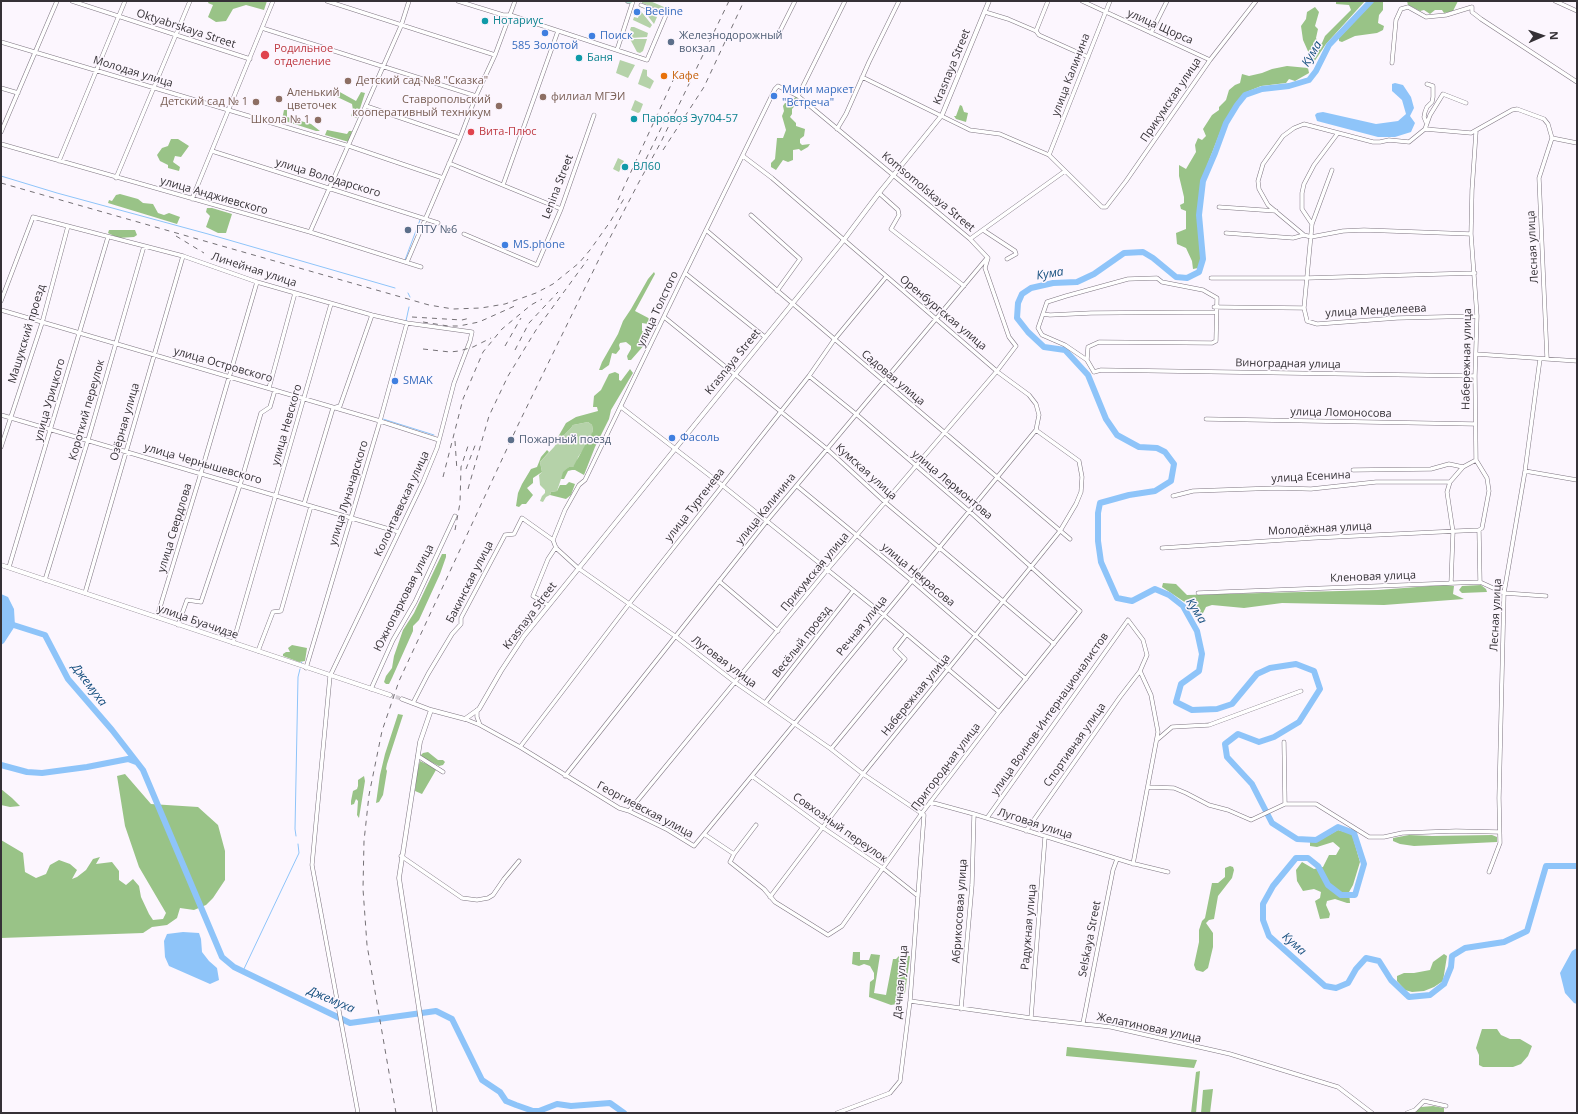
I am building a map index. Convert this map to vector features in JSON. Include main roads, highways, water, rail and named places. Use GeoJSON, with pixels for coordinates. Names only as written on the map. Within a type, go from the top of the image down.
{"type":"FeatureCollection","features":[{"type":"Feature","properties":{"kind":"water"},"geometry":{"type":"Polygon","coordinates":[[[1395,83],[1403,85],[1411,97],[1414,108],[1410,116],[1415,123],[1411,132],[1395,137],[1378,137],[1317,121],[1315,115],[1323,112],[1376,124],[1398,121],[1406,114],[1402,100],[1392,91],[1392,84],[1395,83]]]}},
{"type":"Feature","properties":{"kind":"water"},"geometry":{"type":"Polygon","coordinates":[[[1,594],[8,597],[14,609],[15,626],[4,643],[1,645],[1,594]]]}},
{"type":"Feature","properties":{"kind":"water"},"geometry":{"type":"Polygon","coordinates":[[[183,932],[199,933],[202,952],[217,968],[219,980],[210,984],[169,966],[165,957],[164,941],[167,934],[183,932]]]}},
{"type":"Feature","properties":{"kind":"water"},"geometry":{"type":"Polygon","coordinates":[[[1577,948],[1577,1004],[1574,1003],[1565,993],[1560,973],[1572,951],[1577,948]]]}},
{"type":"Feature","properties":{"kind":"waterway","name":"Кума"},"geometry":{"type":"LineString","coordinates":[[1371,1],[1329,45],[1316,71],[1309,80],[1289,86],[1262,89],[1245,95],[1237,105],[1226,123],[1203,181],[1199,215],[1203,259],[1199,272],[1187,278],[1176,277],[1153,258],[1143,252],[1124,253],[1094,274],[1077,282],[1053,283],[1031,288],[1022,294],[1018,303],[1017,318],[1028,332],[1044,347],[1065,350],[1088,375],[1106,419],[1117,435],[1139,447],[1157,448],[1165,452],[1174,464],[1171,481],[1155,491],[1129,495],[1100,503],[1098,513],[1098,541],[1101,562],[1117,598],[1132,601],[1155,589],[1169,595],[1183,606],[1197,631],[1202,654],[1199,671],[1181,684],[1176,702],[1192,710],[1217,709],[1232,704],[1257,674],[1270,668],[1296,664],[1314,671],[1320,689],[1299,722],[1274,737],[1259,742],[1238,734],[1225,744],[1227,757],[1252,784],[1272,823],[1297,839],[1316,840],[1338,827],[1354,833],[1364,864],[1355,895],[1341,895],[1328,885],[1318,866],[1308,858],[1296,858],[1273,886],[1263,904],[1263,920],[1269,936],[1325,986],[1336,988],[1348,983],[1356,969],[1366,958],[1379,961],[1391,980],[1409,997],[1430,995],[1444,984],[1451,967],[1452,956],[1465,948],[1504,942],[1527,931],[1546,866],[1577,866]]}},
{"type":"Feature","properties":{"kind":"waterway"},"geometry":{"type":"LineString","coordinates":[[1,176],[395,288]]}},
{"type":"Feature","properties":{"kind":"waterway"},"geometry":{"type":"LineString","coordinates":[[405,260],[420,220]]}},
{"type":"Feature","properties":{"kind":"waterway"},"geometry":{"type":"LineString","coordinates":[[408,293],[410,297]]}},
{"type":"Feature","properties":{"kind":"waterway"},"geometry":{"type":"LineString","coordinates":[[406,321],[409,307]]}},
{"type":"Feature","properties":{"kind":"waterway"},"geometry":{"type":"LineString","coordinates":[[383,419],[434,435]]}},
{"type":"Feature","properties":{"kind":"waterway","name":"Джемуха"},"geometry":{"type":"LineString","coordinates":[[1,621],[45,635],[68,679],[112,730],[143,770],[222,957],[234,967],[350,1023],[436,1011],[452,1019],[482,1080],[500,1092],[506,1101],[516,1105],[533,1111],[539,1111],[557,1104],[571,1106],[610,1103],[624,1113]]}},
{"type":"Feature","properties":{"kind":"waterway"},"geometry":{"type":"LineString","coordinates":[[296,836],[298,677],[300,669]]}},
{"type":"Feature","properties":{"kind":"waterway","name":"Джемуха"},"geometry":{"type":"LineString","coordinates":[[1,765],[27,772],[42,773],[87,767],[128,759],[136,762]]}},
{"type":"Feature","properties":{"kind":"waterway"},"geometry":{"type":"LineString","coordinates":[[243,971],[299,853],[298,844]]}},
{"type":"Feature","properties":{"kind":"tunnel"},"geometry":{"type":"LineString","coordinates":[[390,695],[402,699]]}},
{"type":"Feature","properties":{"kind":"railway"},"geometry":{"type":"LineString","coordinates":[[396,1113],[367,945],[363,889],[364,841],[369,795],[382,731],[399,681],[518,425],[602,253],[661,142],[729,1]]}},
{"type":"Feature","properties":{"kind":"railway"},"geometry":{"type":"LineString","coordinates":[[663,150],[704,87],[744,1]]}},
{"type":"Feature","properties":{"kind":"railway"},"geometry":{"type":"LineString","coordinates":[[618,200],[676,74]]}},
{"type":"Feature","properties":{"kind":"railway"},"geometry":{"type":"LineString","coordinates":[[646,159],[669,112]]}},
{"type":"Feature","properties":{"kind":"railway"},"geometry":{"type":"LineString","coordinates":[[1,183],[429,305],[453,309],[481,308],[505,304],[536,293],[553,284],[579,263],[590,250],[610,222],[625,197]]}},
{"type":"Feature","properties":{"kind":"railway"},"geometry":{"type":"LineString","coordinates":[[176,236],[204,253]]}},
{"type":"Feature","properties":{"kind":"railway"},"geometry":{"type":"LineString","coordinates":[[468,489],[489,416],[508,376],[536,330],[588,259]]}},
{"type":"Feature","properties":{"kind":"railway"},"geometry":{"type":"LineString","coordinates":[[515,350],[529,323],[558,292]]}},
{"type":"Feature","properties":{"kind":"railway"},"geometry":{"type":"LineString","coordinates":[[443,477],[463,399],[483,352],[502,329],[531,305],[542,299]]}},
{"type":"Feature","properties":{"kind":"railway"},"geometry":{"type":"LineString","coordinates":[[423,322],[448,326],[459,326],[479,322],[517,305]]}},
{"type":"Feature","properties":{"kind":"railway"},"geometry":{"type":"LineString","coordinates":[[412,317],[462,320],[470,318]]}},
{"type":"Feature","properties":{"kind":"railway"},"geometry":{"type":"LineString","coordinates":[[505,346],[521,318]]}},
{"type":"Feature","properties":{"kind":"railway"},"geometry":{"type":"LineString","coordinates":[[423,349],[450,352],[459,351],[473,347],[491,338]]}},
{"type":"Feature","properties":{"kind":"railway"},"geometry":{"type":"LineString","coordinates":[[455,441],[457,471]]}},
{"type":"Feature","properties":{"kind":"railway"},"geometry":{"type":"LineString","coordinates":[[466,469],[476,443]]}},
{"type":"Feature","properties":{"kind":"railway"},"geometry":{"type":"LineString","coordinates":[[455,530],[460,503],[461,467],[468,446]]}},
{"type":"Feature","properties":{"kind":"place","name":"Beeline"},"geometry":{"type":"Point","coordinates":[637,12]}},
{"type":"Feature","properties":{"kind":"place","name":"Нотариус"},"geometry":{"type":"Point","coordinates":[485,21]}},
{"type":"Feature","properties":{"kind":"place","name":"585 Золотой"},"geometry":{"type":"Point","coordinates":[545,33]}},
{"type":"Feature","properties":{"kind":"place","name":"Поиск"},"geometry":{"type":"Point","coordinates":[592,36]}},
{"type":"Feature","properties":{"kind":"place","name":"Железнодорожный вокзал"},"geometry":{"type":"Point","coordinates":[671,42]}},
{"type":"Feature","properties":{"kind":"place","name":"Родильное отделение"},"geometry":{"type":"Point","coordinates":[265,55]}},
{"type":"Feature","properties":{"kind":"place","name":"Баня"},"geometry":{"type":"Point","coordinates":[579,58]}},
{"type":"Feature","properties":{"kind":"place","name":"Кафе"},"geometry":{"type":"Point","coordinates":[664,76]}},
{"type":"Feature","properties":{"kind":"place","name":"Детский сад №8 \"Сказка\""},"geometry":{"type":"Point","coordinates":[348,81]}},
{"type":"Feature","properties":{"kind":"place","name":"Мини маркет \"Встреча\""},"geometry":{"type":"Point","coordinates":[774,96]}},
{"type":"Feature","properties":{"kind":"place","name":"филиал МГЭИ"},"geometry":{"type":"Point","coordinates":[543,97]}},
{"type":"Feature","properties":{"kind":"place","name":"Аленький цветочек"},"geometry":{"type":"Point","coordinates":[279,99]}},
{"type":"Feature","properties":{"kind":"place","name":"Детский сад № 1"},"geometry":{"type":"Point","coordinates":[256,102]}},
{"type":"Feature","properties":{"kind":"place","name":"Ставропольский кооперативный техникум"},"geometry":{"type":"Point","coordinates":[499,106]}},
{"type":"Feature","properties":{"kind":"place","name":"Паровоз Эу704-57"},"geometry":{"type":"Point","coordinates":[634,119]}},
{"type":"Feature","properties":{"kind":"place","name":"Школа № 1"},"geometry":{"type":"Point","coordinates":[318,120]}},
{"type":"Feature","properties":{"kind":"place","name":"Вита-Плюс"},"geometry":{"type":"Point","coordinates":[471,132]}},
{"type":"Feature","properties":{"kind":"place","name":"ВЛ60"},"geometry":{"type":"Point","coordinates":[625,167]}},
{"type":"Feature","properties":{"kind":"place","name":"ПТУ №6"},"geometry":{"type":"Point","coordinates":[408,230]}},
{"type":"Feature","properties":{"kind":"place","name":"MS.phone"},"geometry":{"type":"Point","coordinates":[505,245]}},
{"type":"Feature","properties":{"kind":"place","name":"SMAK"},"geometry":{"type":"Point","coordinates":[395,381]}},
{"type":"Feature","properties":{"kind":"place","name":"Фасоль"},"geometry":{"type":"Point","coordinates":[672,438]}},
{"type":"Feature","properties":{"kind":"place","name":"Пожарный поезд"},"geometry":{"type":"Point","coordinates":[511,440]}}]}
